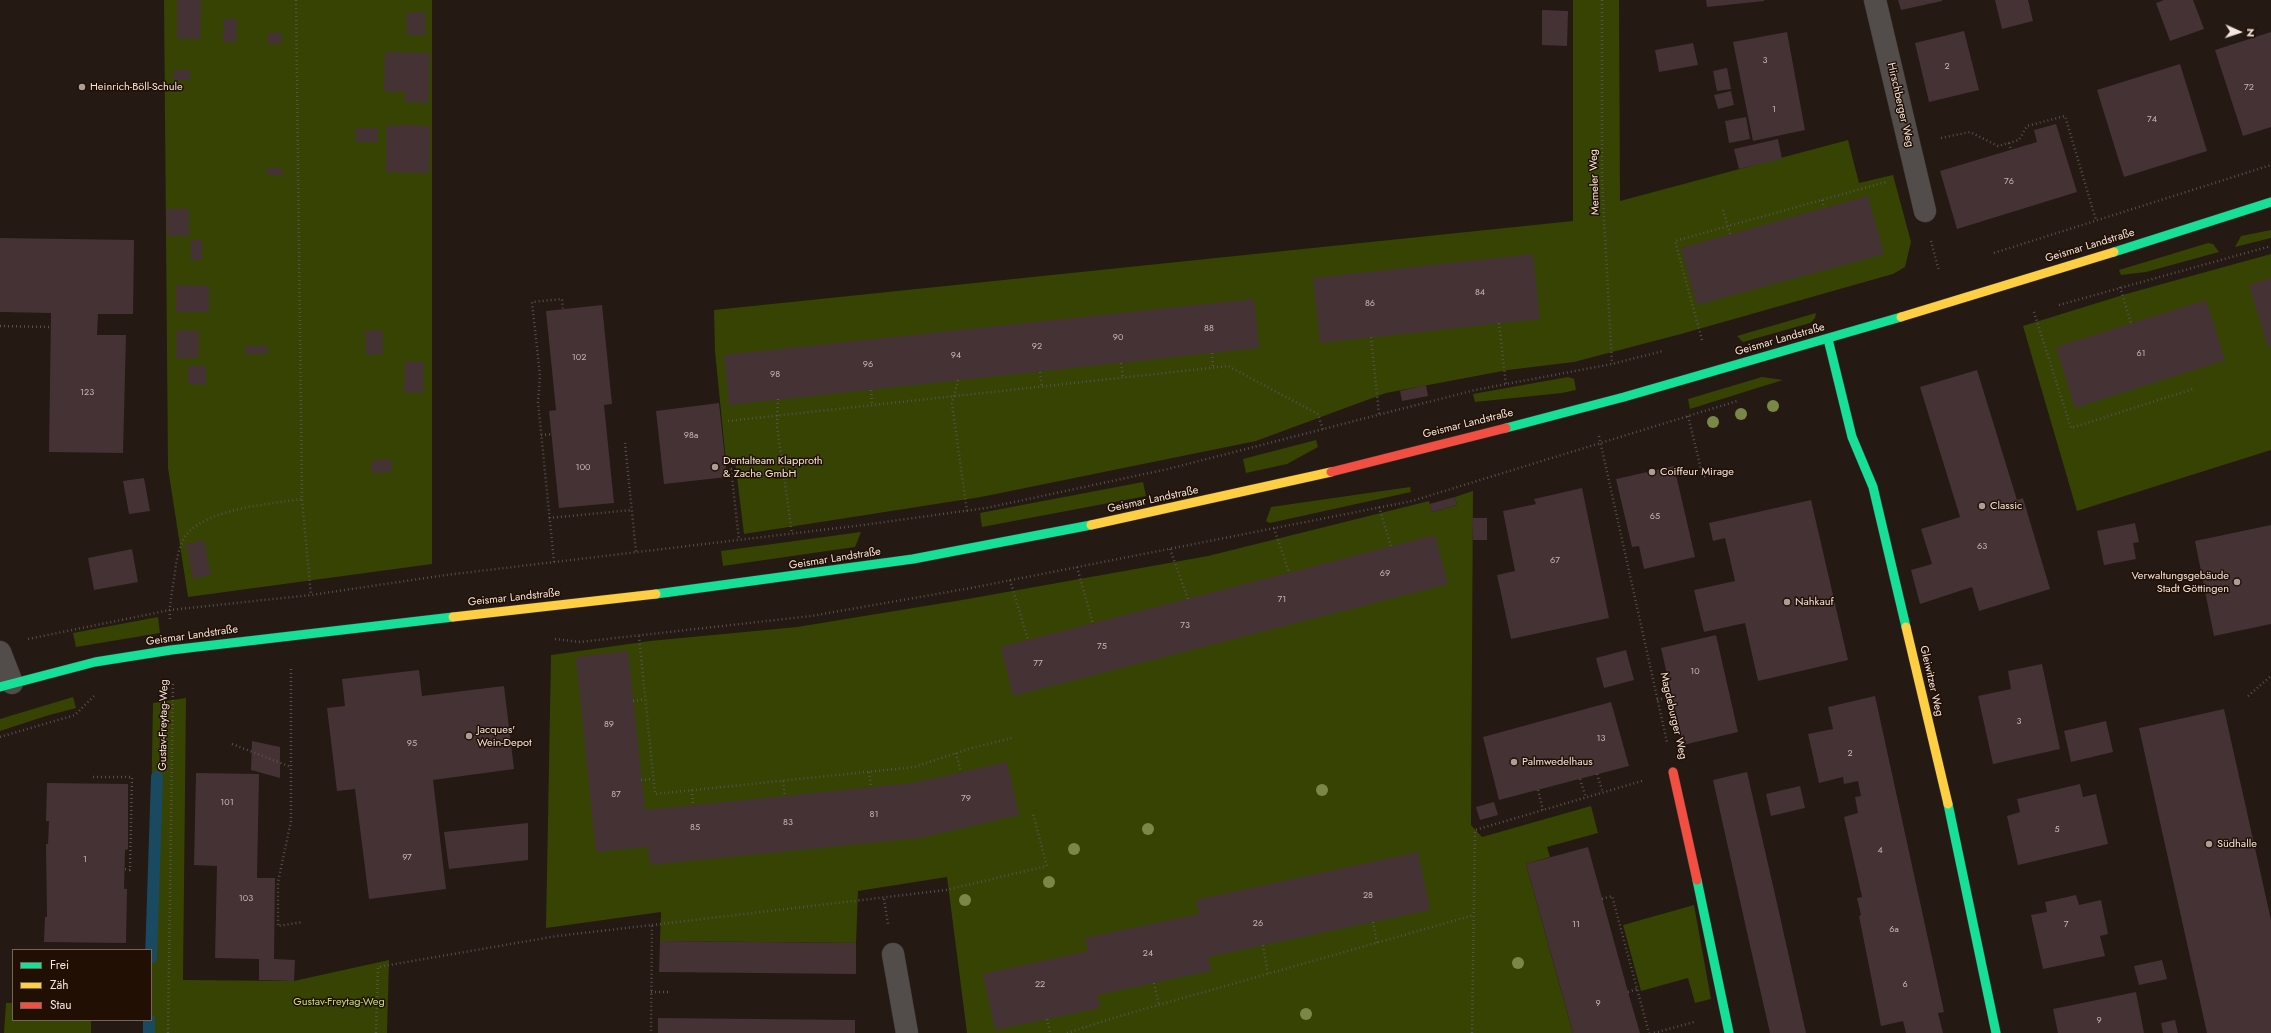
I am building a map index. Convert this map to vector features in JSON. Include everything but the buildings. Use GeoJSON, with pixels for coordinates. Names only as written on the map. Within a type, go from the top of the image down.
{"type":"FeatureCollection","features":[{"type":"Feature","properties":{"kind":"main road","name":"Geismar Landstraße"},"geometry":{"type":"LineString","coordinates":[[6,685],[95,662],[172,650],[777,580],[962,550],[1135,517],[1302,479],[1592,405],[1828,339],[2271,202]]}},
{"type":"Feature","properties":{"kind":"main road","name":"Gleiwitzer Weg"},"geometry":{"type":"LineString","coordinates":[[1828,339],[1852,437],[1873,487],[1945,790],[1996,1033]]}},
{"type":"Feature","properties":{"kind":"main road","name":"Magdeburger Weg"},"geometry":{"type":"LineString","coordinates":[[1673,772],[1726,1013],[1729,1033]]}},
{"type":"Feature","properties":{"kind":"street","name":"Hirschberger Weg"},"geometry":{"type":"LineString","coordinates":[[1875,0],[1924,211]]}},
{"type":"Feature","properties":{"kind":"street"},"geometry":{"type":"LineString","coordinates":[[0,652],[6,685]]}},
{"type":"Feature","properties":{"kind":"street"},"geometry":{"type":"LineString","coordinates":[[893,954],[907,1033]]}},
{"type":"Feature","properties":{"kind":"path"},"geometry":{"type":"LineString","coordinates":[[296,0],[302,499],[311,596]]}},
{"type":"Feature","properties":{"kind":"path","name":"Memeler Weg"},"geometry":{"type":"LineString","coordinates":[[1602,0],[1602,181],[1612,364]]}},
{"type":"Feature","properties":{"kind":"path"},"geometry":{"type":"LineString","coordinates":[[1909,145],[1970,132],[1998,146],[2019,140],[2027,126],[2065,116],[2096,220]]}},
{"type":"Feature","properties":{"kind":"path"},"geometry":{"type":"LineString","coordinates":[[2009,143],[2011,150]]}},
{"type":"Feature","properties":{"kind":"path"},"geometry":{"type":"LineString","coordinates":[[1991,254],[2271,164]]}},
{"type":"Feature","properties":{"kind":"path"},"geometry":{"type":"LineString","coordinates":[[1702,340],[1675,241],[1916,173]]}},
{"type":"Feature","properties":{"kind":"path"},"geometry":{"type":"LineString","coordinates":[[1822,200],[1824,208]]}},
{"type":"Feature","properties":{"kind":"path"},"geometry":{"type":"LineString","coordinates":[[1723,210],[1730,234]]}},
{"type":"Feature","properties":{"kind":"path"},"geometry":{"type":"LineString","coordinates":[[1931,274],[1946,269]]}},
{"type":"Feature","properties":{"kind":"path"},"geometry":{"type":"LineString","coordinates":[[2120,287],[2131,323]]}},
{"type":"Feature","properties":{"kind":"path"},"geometry":{"type":"LineString","coordinates":[[554,562],[538,402],[540,376],[532,302],[562,299],[563,309]]}},
{"type":"Feature","properties":{"kind":"path"},"geometry":{"type":"LineString","coordinates":[[2034,312],[2071,428],[2193,389]]}},
{"type":"Feature","properties":{"kind":"path"},"geometry":{"type":"LineString","coordinates":[[1499,324],[1506,385]]}},
{"type":"Feature","properties":{"kind":"path"},"geometry":{"type":"LineString","coordinates":[[0,326],[51,327]]}},
{"type":"Feature","properties":{"kind":"path"},"geometry":{"type":"LineString","coordinates":[[1371,337],[1379,414]]}},
{"type":"Feature","properties":{"kind":"path"},"geometry":{"type":"LineString","coordinates":[[1695,342],[1709,338]]}},
{"type":"Feature","properties":{"kind":"path"},"geometry":{"type":"LineString","coordinates":[[23,640],[170,610],[311,596],[446,575],[792,534],[967,511],[1168,469],[1475,390],[1612,364],[1665,350]]}},
{"type":"Feature","properties":{"kind":"path"},"geometry":{"type":"LineString","coordinates":[[1212,353],[1213,368]]}},
{"type":"Feature","properties":{"kind":"path"},"geometry":{"type":"LineString","coordinates":[[1121,363],[1123,378]]}},
{"type":"Feature","properties":{"kind":"path"},"geometry":{"type":"LineString","coordinates":[[728,421],[1228,366],[1318,414],[1323,430]]}},
{"type":"Feature","properties":{"kind":"path"},"geometry":{"type":"LineString","coordinates":[[1040,372],[1042,387]]}},
{"type":"Feature","properties":{"kind":"path"},"geometry":{"type":"LineString","coordinates":[[958,380],[952,404],[967,511]]}},
{"type":"Feature","properties":{"kind":"path"},"geometry":{"type":"LineString","coordinates":[[871,390],[872,405]]}},
{"type":"Feature","properties":{"kind":"path"},"geometry":{"type":"LineString","coordinates":[[778,399],[777,415],[792,534]]}},
{"type":"Feature","properties":{"kind":"path","name":"Magdeburger Weg"},"geometry":{"type":"LineString","coordinates":[[1592,405],[1673,772]]}},
{"type":"Feature","properties":{"kind":"path"},"geometry":{"type":"LineString","coordinates":[[1688,416],[1704,477],[1718,472]]}},
{"type":"Feature","properties":{"kind":"path"},"geometry":{"type":"LineString","coordinates":[[541,435],[552,434]]}},
{"type":"Feature","properties":{"kind":"path"},"geometry":{"type":"LineString","coordinates":[[625,443],[636,552]]}},
{"type":"Feature","properties":{"kind":"path"},"geometry":{"type":"LineString","coordinates":[[1391,546],[1379,507],[1412,501],[1601,444]]}},
{"type":"Feature","properties":{"kind":"path"},"geometry":{"type":"LineString","coordinates":[[727,470],[731,469],[739,540]]}},
{"type":"Feature","properties":{"kind":"path","name":"Gustav-Freytag-Weg"},"geometry":{"type":"LineString","coordinates":[[168,1033],[173,682],[170,610],[178,554],[187,534],[199,523],[248,508],[302,499]]}},
{"type":"Feature","properties":{"kind":"path"},"geometry":{"type":"LineString","coordinates":[[550,518],[632,510]]}},
{"type":"Feature","properties":{"kind":"path"},"geometry":{"type":"LineString","coordinates":[[1274,528],[1289,572]]}},
{"type":"Feature","properties":{"kind":"path"},"geometry":{"type":"LineString","coordinates":[[1170,549],[1188,599]]}},
{"type":"Feature","properties":{"kind":"path"},"geometry":{"type":"LineString","coordinates":[[1077,567],[1092,624]]}},
{"type":"Feature","properties":{"kind":"path"},"geometry":{"type":"LineString","coordinates":[[1010,580],[1028,640]]}},
{"type":"Feature","properties":{"kind":"path"},"geometry":{"type":"LineString","coordinates":[[639,636],[655,794],[914,767],[956,753],[1012,738]]}},
{"type":"Feature","properties":{"kind":"path"},"geometry":{"type":"LineString","coordinates":[[291,669],[291,821],[278,882],[278,926],[303,922]]}},
{"type":"Feature","properties":{"kind":"path"},"geometry":{"type":"LineString","coordinates":[[2248,696],[2271,676]]}},
{"type":"Feature","properties":{"kind":"path"},"geometry":{"type":"LineString","coordinates":[[0,737],[76,715],[94,696]]}},
{"type":"Feature","properties":{"kind":"path"},"geometry":{"type":"LineString","coordinates":[[1657,700],[1672,696]]}},
{"type":"Feature","properties":{"kind":"path"},"geometry":{"type":"LineString","coordinates":[[633,701],[646,699]]}},
{"type":"Feature","properties":{"kind":"path"},"geometry":{"type":"LineString","coordinates":[[232,744],[291,767]]}},
{"type":"Feature","properties":{"kind":"path"},"geometry":{"type":"LineString","coordinates":[[956,753],[961,772]]}},
{"type":"Feature","properties":{"kind":"path"},"geometry":{"type":"LineString","coordinates":[[869,772],[871,787]]}},
{"type":"Feature","properties":{"kind":"path"},"geometry":{"type":"LineString","coordinates":[[1472,1033],[1475,830],[1673,772]]}},
{"type":"Feature","properties":{"kind":"path"},"geometry":{"type":"LineString","coordinates":[[1597,774],[1603,793]]}},
{"type":"Feature","properties":{"kind":"path"},"geometry":{"type":"LineString","coordinates":[[93,777],[132,777],[130,870],[125,869]]}},
{"type":"Feature","properties":{"kind":"path"},"geometry":{"type":"LineString","coordinates":[[641,780],[653,779]]}},
{"type":"Feature","properties":{"kind":"path"},"geometry":{"type":"LineString","coordinates":[[1580,779],[1586,798]]}},
{"type":"Feature","properties":{"kind":"path"},"geometry":{"type":"LineString","coordinates":[[783,781],[785,796]]}},
{"type":"Feature","properties":{"kind":"path"},"geometry":{"type":"LineString","coordinates":[[692,790],[693,806]]}},
{"type":"Feature","properties":{"kind":"path"},"geometry":{"type":"LineString","coordinates":[[1538,790],[1543,810]]}},
{"type":"Feature","properties":{"kind":"path"},"geometry":{"type":"LineString","coordinates":[[376,1033],[378,967],[556,936],[946,890],[1047,866],[1033,814]]}},
{"type":"Feature","properties":{"kind":"path"},"geometry":{"type":"LineString","coordinates":[[1602,899],[1612,896],[1649,1033]]}},
{"type":"Feature","properties":{"kind":"path"},"geometry":{"type":"LineString","coordinates":[[1067,1033],[1159,1005],[1474,915]]}},
{"type":"Feature","properties":{"kind":"path"},"geometry":{"type":"LineString","coordinates":[[1373,922],[1377,943]]}},
{"type":"Feature","properties":{"kind":"path"},"geometry":{"type":"LineString","coordinates":[[651,1033],[652,925]]}},
{"type":"Feature","properties":{"kind":"path"},"geometry":{"type":"LineString","coordinates":[[1263,945],[1268,974]]}},
{"type":"Feature","properties":{"kind":"path"},"geometry":{"type":"LineString","coordinates":[[1154,984],[1159,1005]]}},
{"type":"Feature","properties":{"kind":"path"},"geometry":{"type":"LineString","coordinates":[[1628,992],[1637,989]]}},
{"type":"Feature","properties":{"kind":"path"},"geometry":{"type":"LineString","coordinates":[[651,992],[668,992]]}},
{"type":"Feature","properties":{"kind":"path"},"geometry":{"type":"LineString","coordinates":[[1654,1033],[1726,1013]]}},
{"type":"Feature","properties":{"kind":"path"},"geometry":{"type":"LineString","coordinates":[[1047,1019],[1050,1033]]}},
{"type":"Feature","properties":{"kind":"green space"},"geometry":{"type":"Polygon","coordinates":[[[164,0],[432,0],[432,564],[188,597],[168,468],[164,0]]]}},
{"type":"Feature","properties":{"kind":"green space"},"geometry":{"type":"Polygon","coordinates":[[[1573,0],[1619,0],[1620,201],[1848,140],[1859,183],[1893,175],[1911,242],[1905,267],[1893,274],[1681,334],[1574,362],[1508,370],[1386,393],[1256,441],[981,497],[744,534],[735,461],[726,462],[715,351],[714,310],[1573,221],[1573,0]]]}},
{"type":"Feature","properties":{"kind":"green space"},"geometry":{"type":"Polygon","coordinates":[[[2271,230],[2271,238],[2235,247],[2241,236],[2271,230]]]}},
{"type":"Feature","properties":{"kind":"green space"},"geometry":{"type":"Polygon","coordinates":[[[2208,243],[2213,244],[2219,252],[2146,272],[2121,275],[2119,270],[2208,243]]]}},
{"type":"Feature","properties":{"kind":"green space"},"geometry":{"type":"Polygon","coordinates":[[[2271,254],[2271,450],[2077,511],[2023,326],[2126,294],[2271,254]]]}},
{"type":"Feature","properties":{"kind":"green space"},"geometry":{"type":"Polygon","coordinates":[[[1816,313],[1815,318],[1810,323],[1743,342],[1737,336],[1816,313]]]}},
{"type":"Feature","properties":{"kind":"green space"},"geometry":{"type":"Polygon","coordinates":[[[1568,377],[1574,379],[1576,390],[1562,393],[1475,402],[1473,394],[1568,377]]]}},
{"type":"Feature","properties":{"kind":"green space"},"geometry":{"type":"Polygon","coordinates":[[[1762,377],[1783,380],[1690,409],[1688,399],[1762,377]]]}},
{"type":"Feature","properties":{"kind":"green space"},"geometry":{"type":"Polygon","coordinates":[[[1316,440],[1318,447],[1287,464],[1246,473],[1243,459],[1316,440]]]}},
{"type":"Feature","properties":{"kind":"green space"},"geometry":{"type":"Polygon","coordinates":[[[1143,482],[1146,496],[982,527],[980,513],[1143,482]]]}},
{"type":"Feature","properties":{"kind":"green space"},"geometry":{"type":"Polygon","coordinates":[[[1410,487],[1411,492],[1270,523],[1266,521],[1271,507],[1410,487]]]}},
{"type":"Feature","properties":{"kind":"green space"},"geometry":{"type":"Polygon","coordinates":[[[1473,491],[1471,825],[1482,837],[1591,806],[1598,833],[1547,847],[1550,857],[1526,864],[1573,1033],[967,1033],[947,877],[858,891],[856,943],[660,941],[661,912],[546,928],[551,655],[650,641],[797,627],[962,600],[1208,556],[1429,501],[1432,512],[1457,505],[1455,497],[1473,491]]]}},
{"type":"Feature","properties":{"kind":"green space"},"geometry":{"type":"Polygon","coordinates":[[[861,532],[855,547],[723,566],[721,551],[861,532]]]}},
{"type":"Feature","properties":{"kind":"green space"},"geometry":{"type":"Polygon","coordinates":[[[158,617],[160,633],[76,647],[73,633],[158,617]]]}},
{"type":"Feature","properties":{"kind":"green space"},"geometry":{"type":"Polygon","coordinates":[[[73,697],[76,708],[0,731],[0,719],[73,697]]]}},
{"type":"Feature","properties":{"kind":"green space"},"geometry":{"type":"Polygon","coordinates":[[[186,698],[183,980],[294,981],[389,960],[387,1033],[143,1033],[144,1021],[152,1021],[152,949],[146,949],[150,866],[153,703],[186,698]]]}},
{"type":"Feature","properties":{"kind":"green space"},"geometry":{"type":"Polygon","coordinates":[[[1694,905],[1711,999],[1695,1003],[1688,978],[1641,991],[1623,925],[1694,905]]]}},
{"type":"Feature","properties":{"kind":"green space"},"geometry":{"type":"Polygon","coordinates":[[[6,1003],[12,1003],[12,1021],[91,1021],[91,1033],[4,1033],[6,1003]]]}},
{"type":"Feature","properties":{"kind":"waterway"},"geometry":{"type":"LineString","coordinates":[[151,949],[157,777]]}},
{"type":"Feature","properties":{"kind":"waterway"},"geometry":{"type":"LineString","coordinates":[[149,1021],[149,1033]]}},
{"type":"Feature","properties":{"kind":"traffic: fast"},"geometry":{"type":"LineString","coordinates":[[2114,252],[2271,202]]}},
{"type":"Feature","properties":{"kind":"traffic: fast"},"geometry":{"type":"LineString","coordinates":[[1506,428],[1624,397],[1901,317]]}},
{"type":"Feature","properties":{"kind":"traffic: fast"},"geometry":{"type":"LineString","coordinates":[[1828,339],[1852,437],[1873,487],[1906,627]]}},
{"type":"Feature","properties":{"kind":"traffic: fast"},"geometry":{"type":"LineString","coordinates":[[656,594],[913,559],[1091,525]]}},
{"type":"Feature","properties":{"kind":"traffic: fast"},"geometry":{"type":"LineString","coordinates":[[0,687],[95,662],[171,650],[453,617]]}},
{"type":"Feature","properties":{"kind":"traffic: fast"},"geometry":{"type":"LineString","coordinates":[[1948,804],[1996,1033]]}},
{"type":"Feature","properties":{"kind":"traffic: fast"},"geometry":{"type":"LineString","coordinates":[[1697,880],[1729,1033]]}},
{"type":"Feature","properties":{"kind":"traffic: slow"},"geometry":{"type":"LineString","coordinates":[[1901,317],[2114,252]]}},
{"type":"Feature","properties":{"kind":"traffic: slow"},"geometry":{"type":"LineString","coordinates":[[1091,525],[1331,472]]}},
{"type":"Feature","properties":{"kind":"traffic: slow"},"geometry":{"type":"LineString","coordinates":[[453,617],[656,594]]}},
{"type":"Feature","properties":{"kind":"traffic: slow"},"geometry":{"type":"LineString","coordinates":[[1906,627],[1948,804]]}},
{"type":"Feature","properties":{"kind":"traffic: jam"},"geometry":{"type":"LineString","coordinates":[[1331,472],[1506,428]]}},
{"type":"Feature","properties":{"kind":"traffic: jam"},"geometry":{"type":"LineString","coordinates":[[1673,772],[1697,880]]}},
{"type":"Feature","properties":{"kind":"place","name":"Heinrich-Böll-Schule"},"geometry":{"type":"Point","coordinates":[82,87]}},
{"type":"Feature","properties":{"kind":"place","name":"Dentalteam Klapproth & Zache GmbH"},"geometry":{"type":"Point","coordinates":[715,467]}},
{"type":"Feature","properties":{"kind":"place","name":"Coiffeur Mirage"},"geometry":{"type":"Point","coordinates":[1652,472]}},
{"type":"Feature","properties":{"kind":"place","name":"Classic"},"geometry":{"type":"Point","coordinates":[1982,506]}},
{"type":"Feature","properties":{"kind":"place","name":"Verwaltungsgebäude Stadt Göttingen"},"geometry":{"type":"Point","coordinates":[2237,582]}},
{"type":"Feature","properties":{"kind":"place","name":"Nahkauf"},"geometry":{"type":"Point","coordinates":[1787,602]}},
{"type":"Feature","properties":{"kind":"place","name":"Jacques' Wein-Depot"},"geometry":{"type":"Point","coordinates":[469,736]}},
{"type":"Feature","properties":{"kind":"place","name":"Palmwedelhaus"},"geometry":{"type":"Point","coordinates":[1514,762]}},
{"type":"Feature","properties":{"kind":"place","name":"Südhalle"},"geometry":{"type":"Point","coordinates":[2209,844]}}]}
